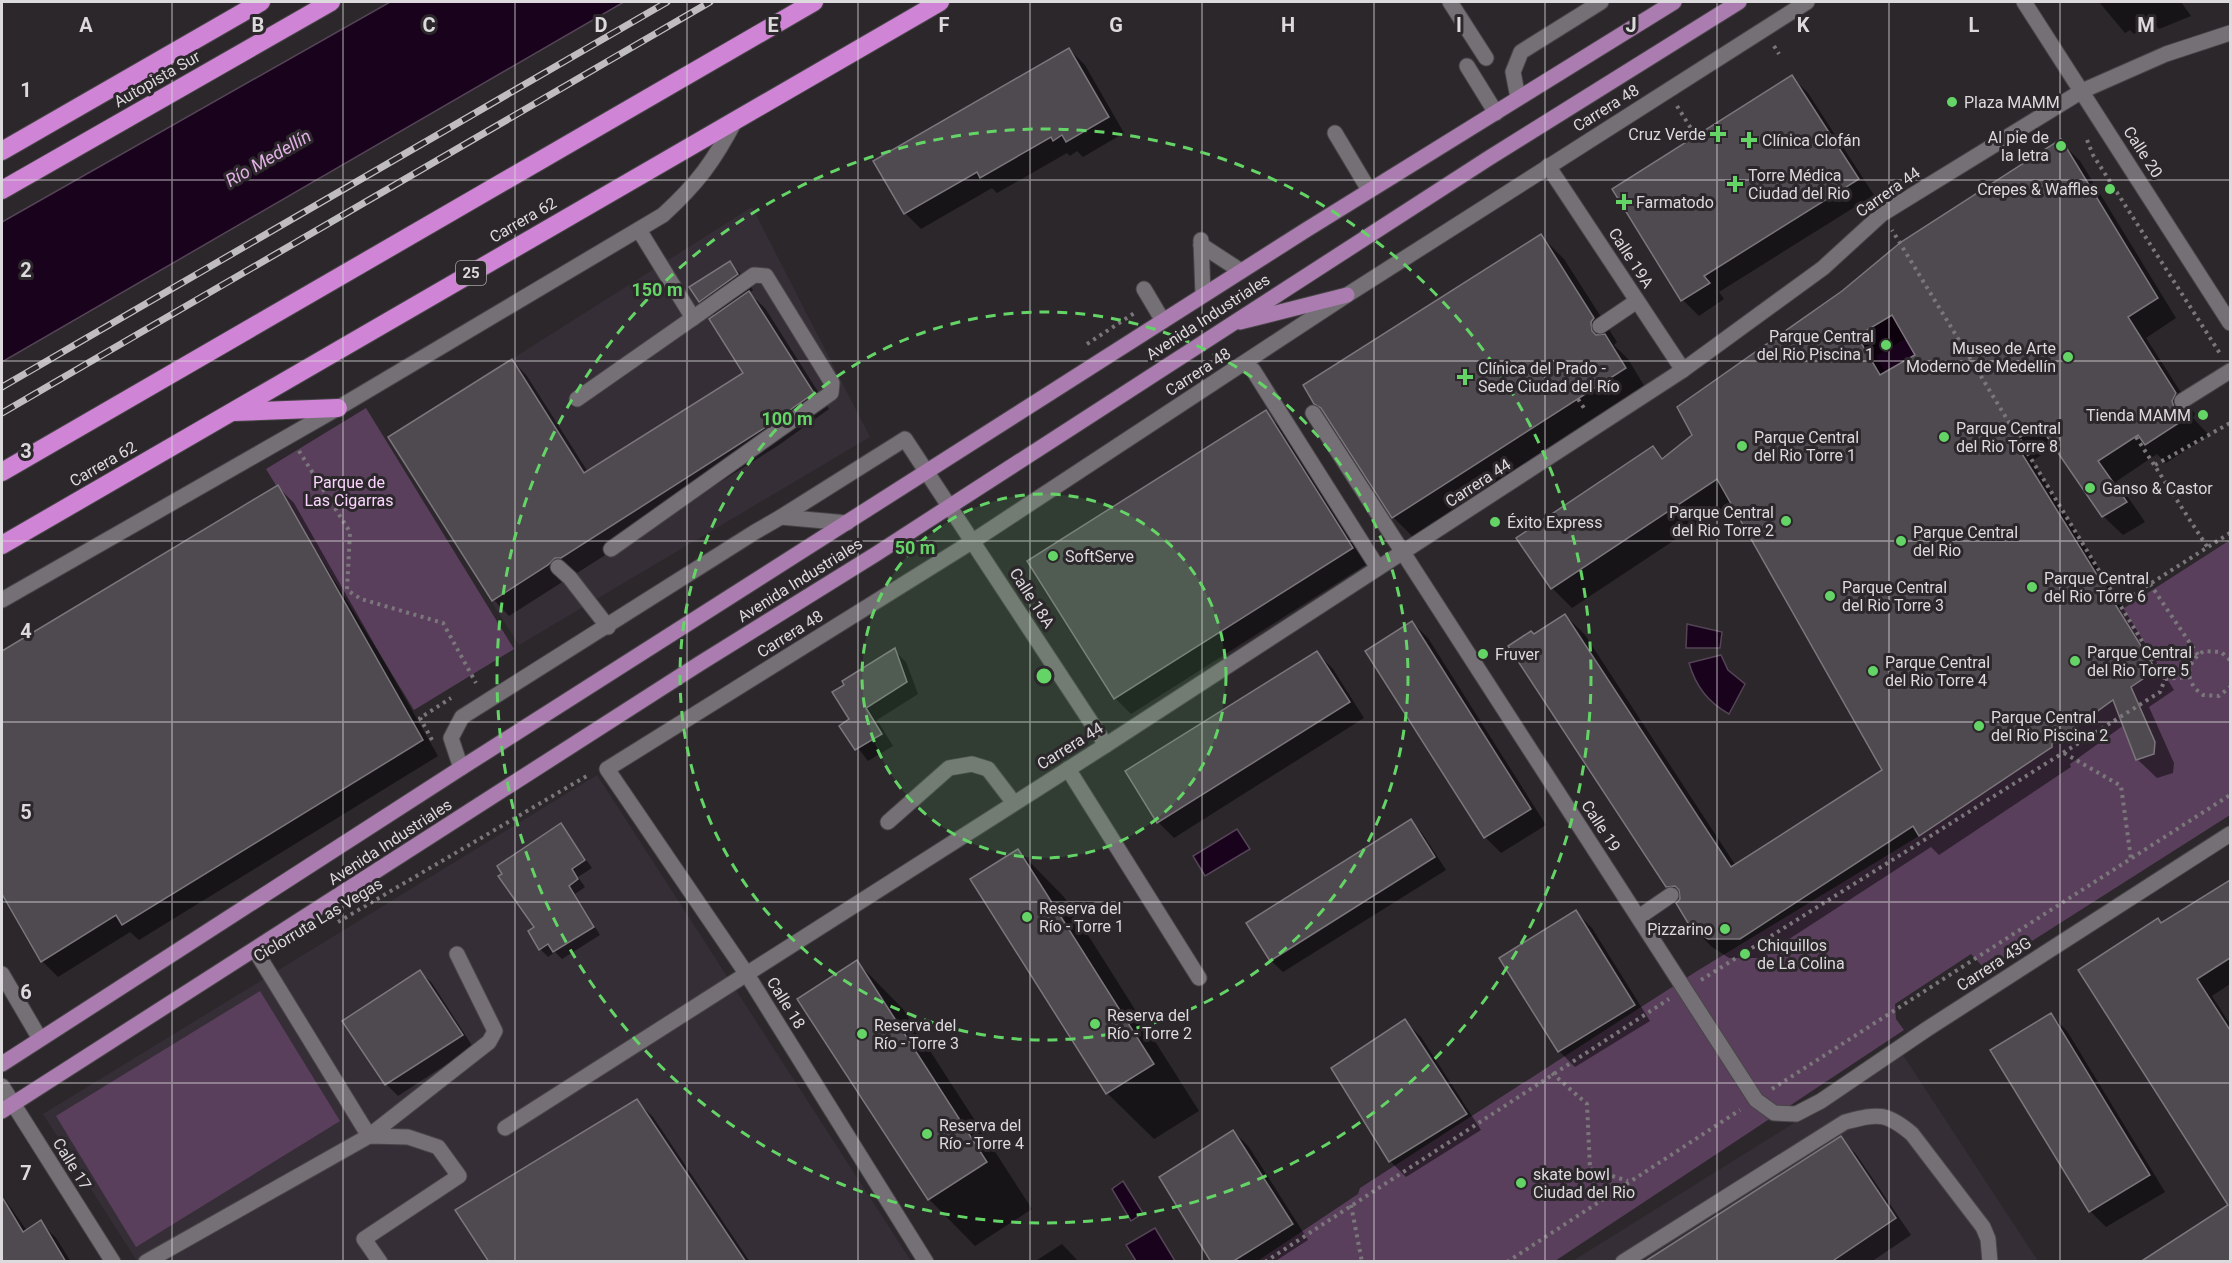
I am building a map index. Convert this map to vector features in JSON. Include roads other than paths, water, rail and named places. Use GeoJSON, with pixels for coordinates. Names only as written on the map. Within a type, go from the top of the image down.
{"type":"FeatureCollection","features":[{"type":"Feature","properties":{"kind":"highway","name":"Autopista Sur"},"geometry":{"type":"LineString","coordinates":[[2,151],[261,2]]}},
{"type":"Feature","properties":{"kind":"highway","name":"Autopista Sur"},"geometry":{"type":"LineString","coordinates":[[2,190],[331,2]]}},
{"type":"Feature","properties":{"kind":"highway"},"geometry":{"type":"LineString","coordinates":[[2,472],[814,2]]}},
{"type":"Feature","properties":{"kind":"highway","name":"Carrera 62"},"geometry":{"type":"LineString","coordinates":[[2,545],[939,2]]}},
{"type":"Feature","properties":{"kind":"highway"},"geometry":{"type":"LineString","coordinates":[[231,412],[338,408]]}},
{"type":"Feature","properties":{"kind":"main road","name":"Avenida Industriales"},"geometry":{"type":"LineString","coordinates":[[2,1065],[461,768],[1203,295],[1674,2]]}},
{"type":"Feature","properties":{"kind":"main road","name":"Avenida Industriales"},"geometry":{"type":"LineString","coordinates":[[7,1107],[950,506],[1228,325],[1738,2]]}},
{"type":"Feature","properties":{"kind":"main road"},"geometry":{"type":"LineString","coordinates":[[1228,325],[1347,295]]}},
{"type":"Feature","properties":{"kind":"street"},"geometry":{"type":"LineString","coordinates":[[1450,2],[1486,58]]}},
{"type":"Feature","properties":{"kind":"street"},"geometry":{"type":"LineString","coordinates":[[1518,98],[1513,72],[1521,52],[1601,2]]}},
{"type":"Feature","properties":{"kind":"street","name":"Carrera 48"},"geometry":{"type":"LineString","coordinates":[[603,769],[973,541],[1347,295],[1807,2]]}},
{"type":"Feature","properties":{"kind":"street","name":"Calle 20"},"geometry":{"type":"LineString","coordinates":[[2024,2],[2230,323]]}},
{"type":"Feature","properties":{"kind":"street","name":"Carrera 44"},"geometry":{"type":"LineString","coordinates":[[505,1128],[1106,745],[1683,370],[1823,268],[1882,214],[2082,91],[2166,54],[2230,33]]}},
{"type":"Feature","properties":{"kind":"street"},"geometry":{"type":"LineString","coordinates":[[1467,66],[1496,113]]}},
{"type":"Feature","properties":{"kind":"street"},"geometry":{"type":"LineString","coordinates":[[2,600],[338,408],[663,215],[715,160],[736,119]]}},
{"type":"Feature","properties":{"kind":"street"},"geometry":{"type":"LineString","coordinates":[[1335,133],[1370,190]]}},
{"type":"Feature","properties":{"kind":"street","name":"Calle 19A"},"geometry":{"type":"LineString","coordinates":[[1548,166],[1683,370]]}},
{"type":"Feature","properties":{"kind":"street"},"geometry":{"type":"LineString","coordinates":[[639,230],[693,318]]}},
{"type":"Feature","properties":{"kind":"street"},"geometry":{"type":"LineString","coordinates":[[1203,295],[1201,242],[1241,272]]}},
{"type":"Feature","properties":{"kind":"street"},"geometry":{"type":"LineString","coordinates":[[577,399],[754,275],[766,276],[832,383],[831,393],[611,549]]}},
{"type":"Feature","properties":{"kind":"street"},"geometry":{"type":"LineString","coordinates":[[1144,289],[1163,321]]}},
{"type":"Feature","properties":{"kind":"street"},"geometry":{"type":"LineString","coordinates":[[1600,326],[1637,301]]}},
{"type":"Feature","properties":{"kind":"street"},"geometry":{"type":"LineString","coordinates":[[1253,370],[1378,568]]}},
{"type":"Feature","properties":{"kind":"street"},"geometry":{"type":"LineString","coordinates":[[2182,401],[2230,371]]}},
{"type":"Feature","properties":{"kind":"street","name":"Calle 19"},"geometry":{"type":"LineString","coordinates":[[1313,413],[1756,1100],[1774,1113]]}},
{"type":"Feature","properties":{"kind":"street","name":"Calle 18A"},"geometry":{"type":"LineString","coordinates":[[781,517],[905,439],[1106,745]]}},
{"type":"Feature","properties":{"kind":"street"},"geometry":{"type":"LineString","coordinates":[[461,768],[451,738],[462,717],[781,517],[847,523]]}},
{"type":"Feature","properties":{"kind":"street"},"geometry":{"type":"LineString","coordinates":[[558,567],[570,578],[608,627]]}},
{"type":"Feature","properties":{"kind":"street"},"geometry":{"type":"LineString","coordinates":[[888,822],[949,768],[972,764],[988,769],[1014,803]]}},
{"type":"Feature","properties":{"kind":"street","name":"Calle 18"},"geometry":{"type":"LineString","coordinates":[[603,769],[746,973],[926,1262]]}},
{"type":"Feature","properties":{"kind":"street"},"geometry":{"type":"LineString","coordinates":[[1068,769],[1199,978]]}},
{"type":"Feature","properties":{"kind":"street","name":"Carrera 43G"},"geometry":{"type":"LineString","coordinates":[[1774,1113],[1796,1114],[1821,1101],[1927,1029],[2230,834]]}},
{"type":"Feature","properties":{"kind":"street"},"geometry":{"type":"LineString","coordinates":[[1639,917],[1671,895]]}},
{"type":"Feature","properties":{"kind":"street"},"geometry":{"type":"LineString","coordinates":[[255,950],[369,1136]]}},
{"type":"Feature","properties":{"kind":"street"},"geometry":{"type":"LineString","coordinates":[[146,1262],[369,1136],[489,1042],[495,1031],[457,954]]}},
{"type":"Feature","properties":{"kind":"street"},"geometry":{"type":"LineString","coordinates":[[2,975],[8,999],[40,1040]]}},
{"type":"Feature","properties":{"kind":"street","name":"Calle 17"},"geometry":{"type":"LineString","coordinates":[[2,1086],[7,1107],[113,1262]]}},
{"type":"Feature","properties":{"kind":"street"},"geometry":{"type":"LineString","coordinates":[[1623,1262],[1845,1122],[1877,1113],[1899,1122],[1912,1134],[1976,1218],[1988,1239],[1990,1262]]}},
{"type":"Feature","properties":{"kind":"street"},"geometry":{"type":"LineString","coordinates":[[369,1136],[408,1137],[438,1147],[459,1176],[364,1239],[380,1262]]}},
{"type":"Feature","properties":{"kind":"water","name":"Río Medellín"},"geometry":{"type":"Polygon","coordinates":[[[390,2],[624,2],[2,362],[2,222],[390,2]]]}},
{"type":"Feature","properties":{"kind":"water","name":"Parque Central del Rio Piscina 1"},"geometry":{"type":"Polygon","coordinates":[[[1892,315],[1915,355],[1880,375],[1857,336],[1892,315]]]}},
{"type":"Feature","properties":{"kind":"water"},"geometry":{"type":"Polygon","coordinates":[[[1687,624],[1722,632],[1720,648],[1686,648],[1687,624]]]}},
{"type":"Feature","properties":{"kind":"water"},"geometry":{"type":"Polygon","coordinates":[[[1721,655],[1728,670],[1745,684],[1729,714],[1704,693],[1689,663],[1721,655]]]}},
{"type":"Feature","properties":{"kind":"water"},"geometry":{"type":"Polygon","coordinates":[[[1237,829],[1250,849],[1205,876],[1193,856],[1237,829]]]}},
{"type":"Feature","properties":{"kind":"water"},"geometry":{"type":"Polygon","coordinates":[[[1123,1181],[1143,1213],[1131,1221],[1112,1189],[1123,1181]]]}},
{"type":"Feature","properties":{"kind":"water"},"geometry":{"type":"Polygon","coordinates":[[[1155,1228],[1175,1261],[1136,1261],[1126,1245],[1155,1228]]]}},
{"type":"Feature","properties":{"kind":"railway"},"geometry":{"type":"LineString","coordinates":[[2,387],[667,2]]}},
{"type":"Feature","properties":{"kind":"railway"},"geometry":{"type":"LineString","coordinates":[[2,413],[710,2]]}},
{"type":"Feature","properties":{"kind":"place","name":"Plaza MAMM"},"geometry":{"type":"Point","coordinates":[1952,102]}},
{"type":"Feature","properties":{"kind":"place","name":"Cruz Verde"},"geometry":{"type":"Point","coordinates":[1718,134]}},
{"type":"Feature","properties":{"kind":"place","name":"Clínica Clofán"},"geometry":{"type":"Point","coordinates":[1749,140]}},
{"type":"Feature","properties":{"kind":"place","name":"Al pie de la letra"},"geometry":{"type":"Point","coordinates":[2061,146]}},
{"type":"Feature","properties":{"kind":"place","name":"Torre Médica Ciudad del Rio"},"geometry":{"type":"Point","coordinates":[1735,184]}},
{"type":"Feature","properties":{"kind":"place","name":"Crepes & Waffles"},"geometry":{"type":"Point","coordinates":[2110,189]}},
{"type":"Feature","properties":{"kind":"place","name":"Farmatodo"},"geometry":{"type":"Point","coordinates":[1624,202]}},
{"type":"Feature","properties":{"kind":"place","name":"Parque Central del Rio Piscina 1"},"geometry":{"type":"Point","coordinates":[1886,345]}},
{"type":"Feature","properties":{"kind":"place","name":"Museo de Arte Moderno de Medellín"},"geometry":{"type":"Point","coordinates":[2068,357]}},
{"type":"Feature","properties":{"kind":"place","name":"Clínica del Prado - Sede Ciudad del Río"},"geometry":{"type":"Point","coordinates":[1465,377]}},
{"type":"Feature","properties":{"kind":"place","name":"Tienda MAMM"},"geometry":{"type":"Point","coordinates":[2203,415]}},
{"type":"Feature","properties":{"kind":"place","name":"Parque Central del Rio Torre 8"},"geometry":{"type":"Point","coordinates":[1944,437]}},
{"type":"Feature","properties":{"kind":"place","name":"Parque Central del Rio Torre 1"},"geometry":{"type":"Point","coordinates":[1742,446]}},
{"type":"Feature","properties":{"kind":"place","name":"Ganso & Castor"},"geometry":{"type":"Point","coordinates":[2090,488]}},
{"type":"Feature","properties":{"kind":"place","name":"Parque Central del Rio Torre 2"},"geometry":{"type":"Point","coordinates":[1786,521]}},
{"type":"Feature","properties":{"kind":"place","name":"Éxito Express"},"geometry":{"type":"Point","coordinates":[1495,522]}},
{"type":"Feature","properties":{"kind":"place","name":"Parque Central del Rio"},"geometry":{"type":"Point","coordinates":[1901,541]}},
{"type":"Feature","properties":{"kind":"place","name":"SoftServe"},"geometry":{"type":"Point","coordinates":[1053,556]}},
{"type":"Feature","properties":{"kind":"place","name":"Parque Central del Rio Torre 6"},"geometry":{"type":"Point","coordinates":[2032,587]}},
{"type":"Feature","properties":{"kind":"place","name":"Parque Central del Rio Torre 3"},"geometry":{"type":"Point","coordinates":[1830,596]}},
{"type":"Feature","properties":{"kind":"place","name":"Fruver"},"geometry":{"type":"Point","coordinates":[1483,654]}},
{"type":"Feature","properties":{"kind":"place","name":"Parque Central del Rio Torre 5"},"geometry":{"type":"Point","coordinates":[2075,661]}},
{"type":"Feature","properties":{"kind":"place","name":"Parque Central del Rio Torre 4"},"geometry":{"type":"Point","coordinates":[1873,671]}},
{"type":"Feature","properties":{"kind":"place","name":"Parque Central del Rio Piscina 2"},"geometry":{"type":"Point","coordinates":[1979,726]}},
{"type":"Feature","properties":{"kind":"place","name":"Reserva del Río - Torre 1"},"geometry":{"type":"Point","coordinates":[1027,917]}},
{"type":"Feature","properties":{"kind":"place","name":"Pizzarino"},"geometry":{"type":"Point","coordinates":[1725,929]}},
{"type":"Feature","properties":{"kind":"place","name":"Chiquillos de La Colina"},"geometry":{"type":"Point","coordinates":[1745,954]}},
{"type":"Feature","properties":{"kind":"place","name":"Reserva del Río - Torre 2"},"geometry":{"type":"Point","coordinates":[1095,1024]}},
{"type":"Feature","properties":{"kind":"place","name":"Reserva del Río - Torre 3"},"geometry":{"type":"Point","coordinates":[862,1034]}},
{"type":"Feature","properties":{"kind":"place","name":"Reserva del Río - Torre 4"},"geometry":{"type":"Point","coordinates":[927,1134]}},
{"type":"Feature","properties":{"kind":"place","name":"skate bowl Ciudad del Rio"},"geometry":{"type":"Point","coordinates":[1521,1183]}},
{"type":"Feature","properties":{"kind":"park label","name":"Parque de Las Cigarras"},"geometry":{"type":"Point","coordinates":[349,491]}}]}
